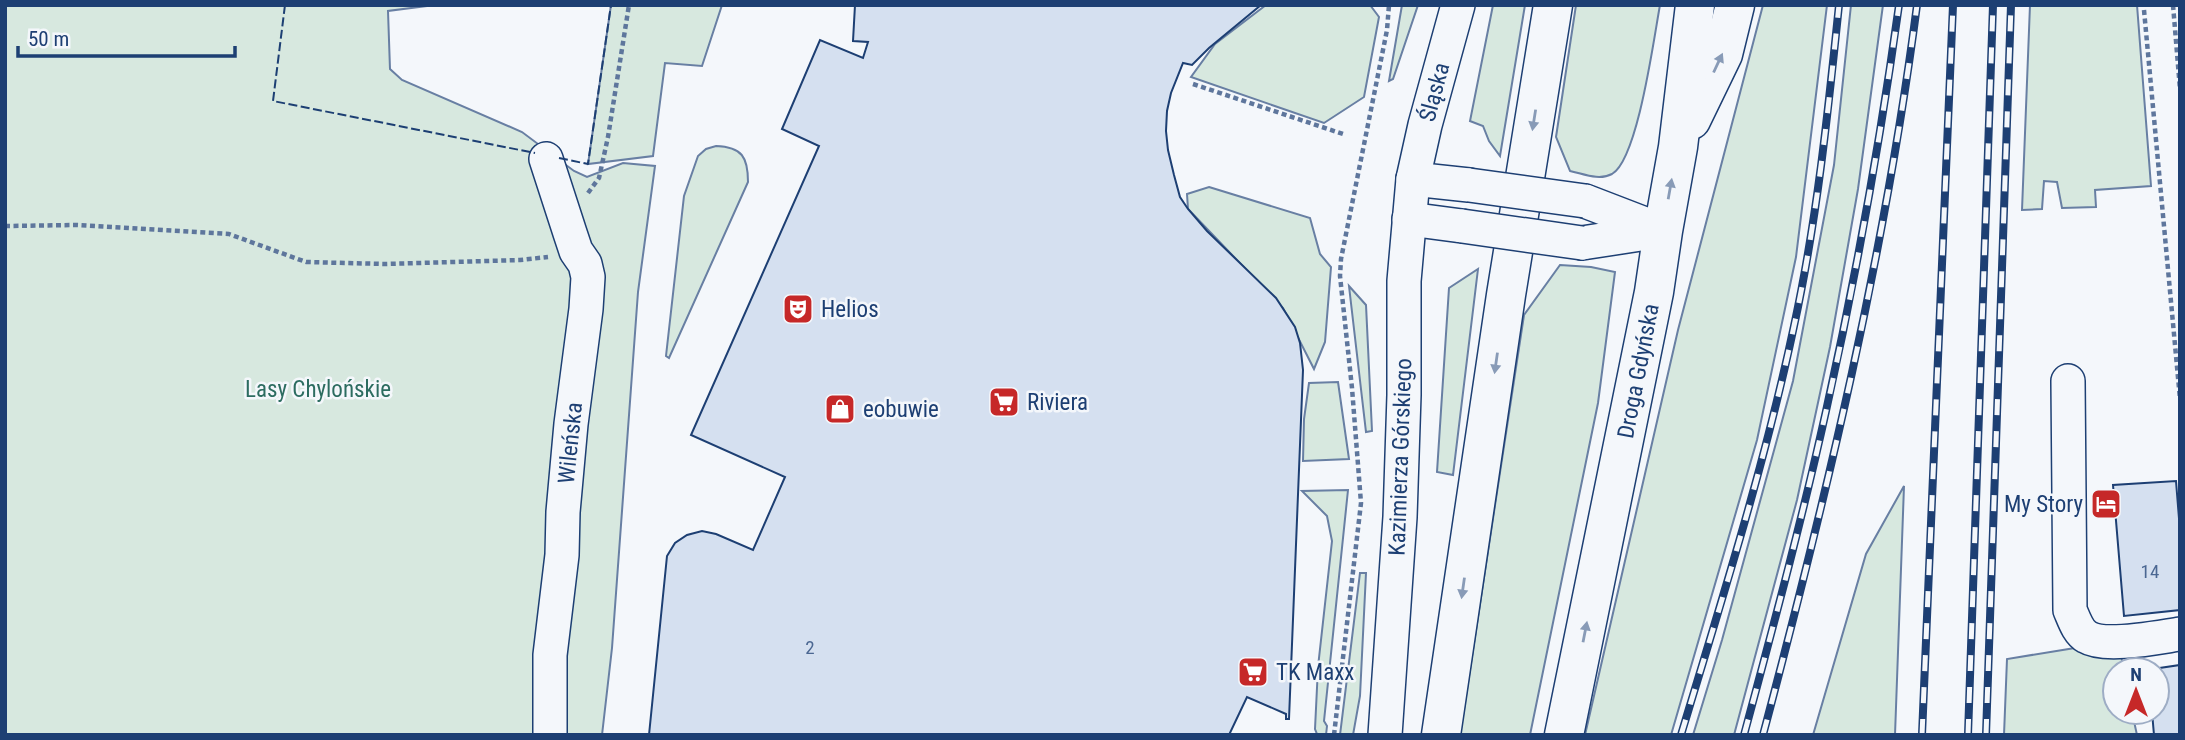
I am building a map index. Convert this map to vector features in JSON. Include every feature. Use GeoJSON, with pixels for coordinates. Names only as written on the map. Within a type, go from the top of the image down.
{"type":"FeatureCollection","features":[{"type":"Feature","properties":{"kind":"main road"},"geometry":{"type":"LineString","coordinates":[[1441,735],[1506,295],[1553,5]]}},
{"type":"Feature","properties":{"kind":"main road","name":"Droga Gdyńska"},"geometry":{"type":"LineString","coordinates":[[1564,735],[1654,292],[1678,147],[1695,5]]}},
{"type":"Feature","properties":{"kind":"main road"},"geometry":{"type":"LineString","coordinates":[[1678,147],[1723,54],[1735,5]]}},
{"type":"Feature","properties":{"kind":"street","name":"Śląska"},"geometry":{"type":"LineString","coordinates":[[1413,179],[1419,147],[1458,5]]}},
{"type":"Feature","properties":{"kind":"street","name":"Wileńska"},"geometry":{"type":"LineString","coordinates":[[546,159],[571,236],[585,264],[588,277],[571,424],[562,555],[550,655],[550,735]]}},
{"type":"Feature","properties":{"kind":"street"},"geometry":{"type":"LineString","coordinates":[[1413,179],[1585,201],[1663,231]]}},
{"type":"Feature","properties":{"kind":"street","name":"Kazimierza Górskiego"},"geometry":{"type":"LineString","coordinates":[[1385,735],[1400,517],[1404,281],[1413,179]]}},
{"type":"Feature","properties":{"kind":"street"},"geometry":{"type":"LineString","coordinates":[[1409,219],[1581,243],[1663,231]]}},
{"type":"Feature","properties":{"kind":"street"},"geometry":{"type":"LineString","coordinates":[[2068,381],[2070,610],[2077,626],[2087,637],[2104,641],[2180,634]]}},
{"type":"Feature","properties":{"kind":"path"},"geometry":{"type":"LineString","coordinates":[[5,226],[76,225],[229,234],[306,262],[386,264],[554,257],[571,236],[599,178],[629,5]]}},
{"type":"Feature","properties":{"kind":"path"},"geometry":{"type":"LineString","coordinates":[[1334,735],[1361,503],[1340,276],[1341,259],[1387,30],[1389,5]]}},
{"type":"Feature","properties":{"kind":"path"},"geometry":{"type":"LineString","coordinates":[[2172,5],[2180,89]]}},
{"type":"Feature","properties":{"kind":"path"},"geometry":{"type":"LineString","coordinates":[[2144,10],[2180,399]]}},
{"type":"Feature","properties":{"kind":"path"},"geometry":{"type":"LineString","coordinates":[[1193,84],[1346,135]]}},
{"type":"Feature","properties":{"kind":"green space","name":"Lasy Chylońskie"},"geometry":{"type":"Polygon","coordinates":[[[5,5],[435,5],[388,11],[390,69],[402,80],[522,132],[574,171],[587,177],[623,163],[655,166],[638,292],[612,648],[602,735],[5,735],[5,5]]]}},
{"type":"Feature","properties":{"kind":"green space"},"geometry":{"type":"Polygon","coordinates":[[[611,5],[722,5],[702,66],[665,63],[653,156],[588,164],[611,5]]]}},
{"type":"Feature","properties":{"kind":"green space"},"geometry":{"type":"Polygon","coordinates":[[[1266,5],[1370,5],[1379,17],[1364,97],[1324,123],[1191,77],[1215,44],[1266,5]]]}},
{"type":"Feature","properties":{"kind":"green space"},"geometry":{"type":"Polygon","coordinates":[[[1402,5],[1418,5],[1393,79],[1389,81],[1402,5]]]}},
{"type":"Feature","properties":{"kind":"green space"},"geometry":{"type":"Polygon","coordinates":[[[1493,5],[1525,5],[1500,156],[1489,141],[1483,126],[1470,121],[1493,5]]]}},
{"type":"Feature","properties":{"kind":"green space"},"geometry":{"type":"Polygon","coordinates":[[[1576,5],[1660,5],[1644,96],[1630,146],[1621,164],[1612,174],[1602,177],[1570,171],[1556,137],[1576,5]]]}},
{"type":"Feature","properties":{"kind":"green space"},"geometry":{"type":"Polygon","coordinates":[[[1763,5],[1827,5],[1796,257],[1757,440],[1671,735],[1585,735],[1678,330],[1763,5]]]}},
{"type":"Feature","properties":{"kind":"green space"},"geometry":{"type":"Polygon","coordinates":[[[1851,5],[1883,5],[1858,189],[1830,347],[1797,500],[1734,735],[1693,735],[1793,381],[1834,165],[1851,5]]]}},
{"type":"Feature","properties":{"kind":"green space"},"geometry":{"type":"Polygon","coordinates":[[[2030,5],[2137,5],[2151,186],[2095,190],[2096,207],[2062,208],[2057,182],[2044,181],[2042,209],[2022,210],[2030,5]]]}},
{"type":"Feature","properties":{"kind":"green space"},"geometry":{"type":"Polygon","coordinates":[[[716,146],[738,151],[742,155],[747,166],[748,182],[669,358],[666,356],[684,196],[698,156],[706,149],[716,146]]]}},
{"type":"Feature","properties":{"kind":"green space"},"geometry":{"type":"Polygon","coordinates":[[[1209,187],[1310,218],[1320,254],[1331,267],[1325,342],[1314,369],[1283,308],[1188,209],[1187,194],[1209,187]]]}},
{"type":"Feature","properties":{"kind":"green space"},"geometry":{"type":"Polygon","coordinates":[[[1560,265],[1615,272],[1598,403],[1530,735],[1460,735],[1524,315],[1560,265]]]}},
{"type":"Feature","properties":{"kind":"green space"},"geometry":{"type":"Polygon","coordinates":[[[1478,269],[1453,475],[1437,472],[1449,288],[1478,269]]]}},
{"type":"Feature","properties":{"kind":"green space"},"geometry":{"type":"Polygon","coordinates":[[[1349,286],[1366,305],[1372,431],[1366,432],[1349,286]]]}},
{"type":"Feature","properties":{"kind":"green space"},"geometry":{"type":"Polygon","coordinates":[[[1338,382],[1349,459],[1303,461],[1304,419],[1309,383],[1338,382]]]}},
{"type":"Feature","properties":{"kind":"green space"},"geometry":{"type":"Polygon","coordinates":[[[1904,486],[1895,735],[1813,735],[1866,554],[1904,486]]]}},
{"type":"Feature","properties":{"kind":"green space"},"geometry":{"type":"Polygon","coordinates":[[[1348,490],[1324,721],[1327,726],[1326,735],[1317,734],[1315,729],[1318,667],[1332,541],[1327,516],[1302,491],[1348,490]]]}},
{"type":"Feature","properties":{"kind":"green space"},"geometry":{"type":"Polygon","coordinates":[[[1360,573],[1366,573],[1360,696],[1353,735],[1340,735],[1360,573]]]}},
{"type":"Feature","properties":{"kind":"green space"},"geometry":{"type":"Polygon","coordinates":[[[2118,641],[2121,656],[2101,656],[2101,726],[2135,726],[2137,735],[2004,735],[2007,659],[2118,641]]]}},
{"type":"Feature","properties":{"kind":"building","name":"Riviera"},"geometry":{"type":"Polygon","coordinates":[[[855,5],[1261,5],[1192,65],[1183,63],[1171,93],[1166,131],[1180,197],[1207,231],[1276,298],[1295,327],[1300,343],[1303,370],[1289,719],[1286,719],[1286,714],[1247,697],[1229,735],[649,735],[667,556],[675,543],[687,535],[702,531],[753,550],[785,477],[691,435],[819,146],[782,129],[820,40],[863,58],[868,42],[853,41],[855,5]]]}},
{"type":"Feature","properties":{"kind":"building"},"geometry":{"type":"Polygon","coordinates":[[[2176,481],[2180,531],[2180,610],[2124,616],[2113,485],[2176,481]]]}},
{"type":"Feature","properties":{"kind":"building"},"geometry":{"type":"Polygon","coordinates":[[[2180,665],[2180,735],[2154,735],[2153,726],[2171,726],[2171,666],[2180,665]]]}},
{"type":"Feature","properties":{"kind":"railway"},"geometry":{"type":"LineString","coordinates":[[1681,735],[1756,480],[1794,326],[1815,206],[1839,5]]}},
{"type":"Feature","properties":{"kind":"railway"},"geometry":{"type":"LineString","coordinates":[[1744,735],[1797,533],[1837,361],[1867,209],[1899,5]]}},
{"type":"Feature","properties":{"kind":"railway"},"geometry":{"type":"LineString","coordinates":[[1763,735],[1810,554],[1852,373],[1888,190],[1917,5]]}},
{"type":"Feature","properties":{"kind":"railway"},"geometry":{"type":"LineString","coordinates":[[1922,735],[1953,5]]}},
{"type":"Feature","properties":{"kind":"railway"},"geometry":{"type":"LineString","coordinates":[[1968,735],[1993,5]]}},
{"type":"Feature","properties":{"kind":"railway"},"geometry":{"type":"LineString","coordinates":[[1986,735],[2011,5]]}},
{"type":"Feature","properties":{"kind":"fence"},"geometry":{"type":"LineString","coordinates":[[285,5],[273,101],[535,153]]}},
{"type":"Feature","properties":{"kind":"fence"},"geometry":{"type":"LineString","coordinates":[[559,158],[588,164],[611,5]]}},
{"type":"Feature","properties":{"kind":"place","name":"Helios"},"geometry":{"type":"Point","coordinates":[798,309]}},
{"type":"Feature","properties":{"kind":"place","name":"Riviera"},"geometry":{"type":"Point","coordinates":[1004,402]}},
{"type":"Feature","properties":{"kind":"place","name":"eobuwie"},"geometry":{"type":"Point","coordinates":[840,409]}},
{"type":"Feature","properties":{"kind":"place","name":"My Story"},"geometry":{"type":"Point","coordinates":[2106,504]}},
{"type":"Feature","properties":{"kind":"place","name":"TK Maxx"},"geometry":{"type":"Point","coordinates":[1253,672]}}]}
